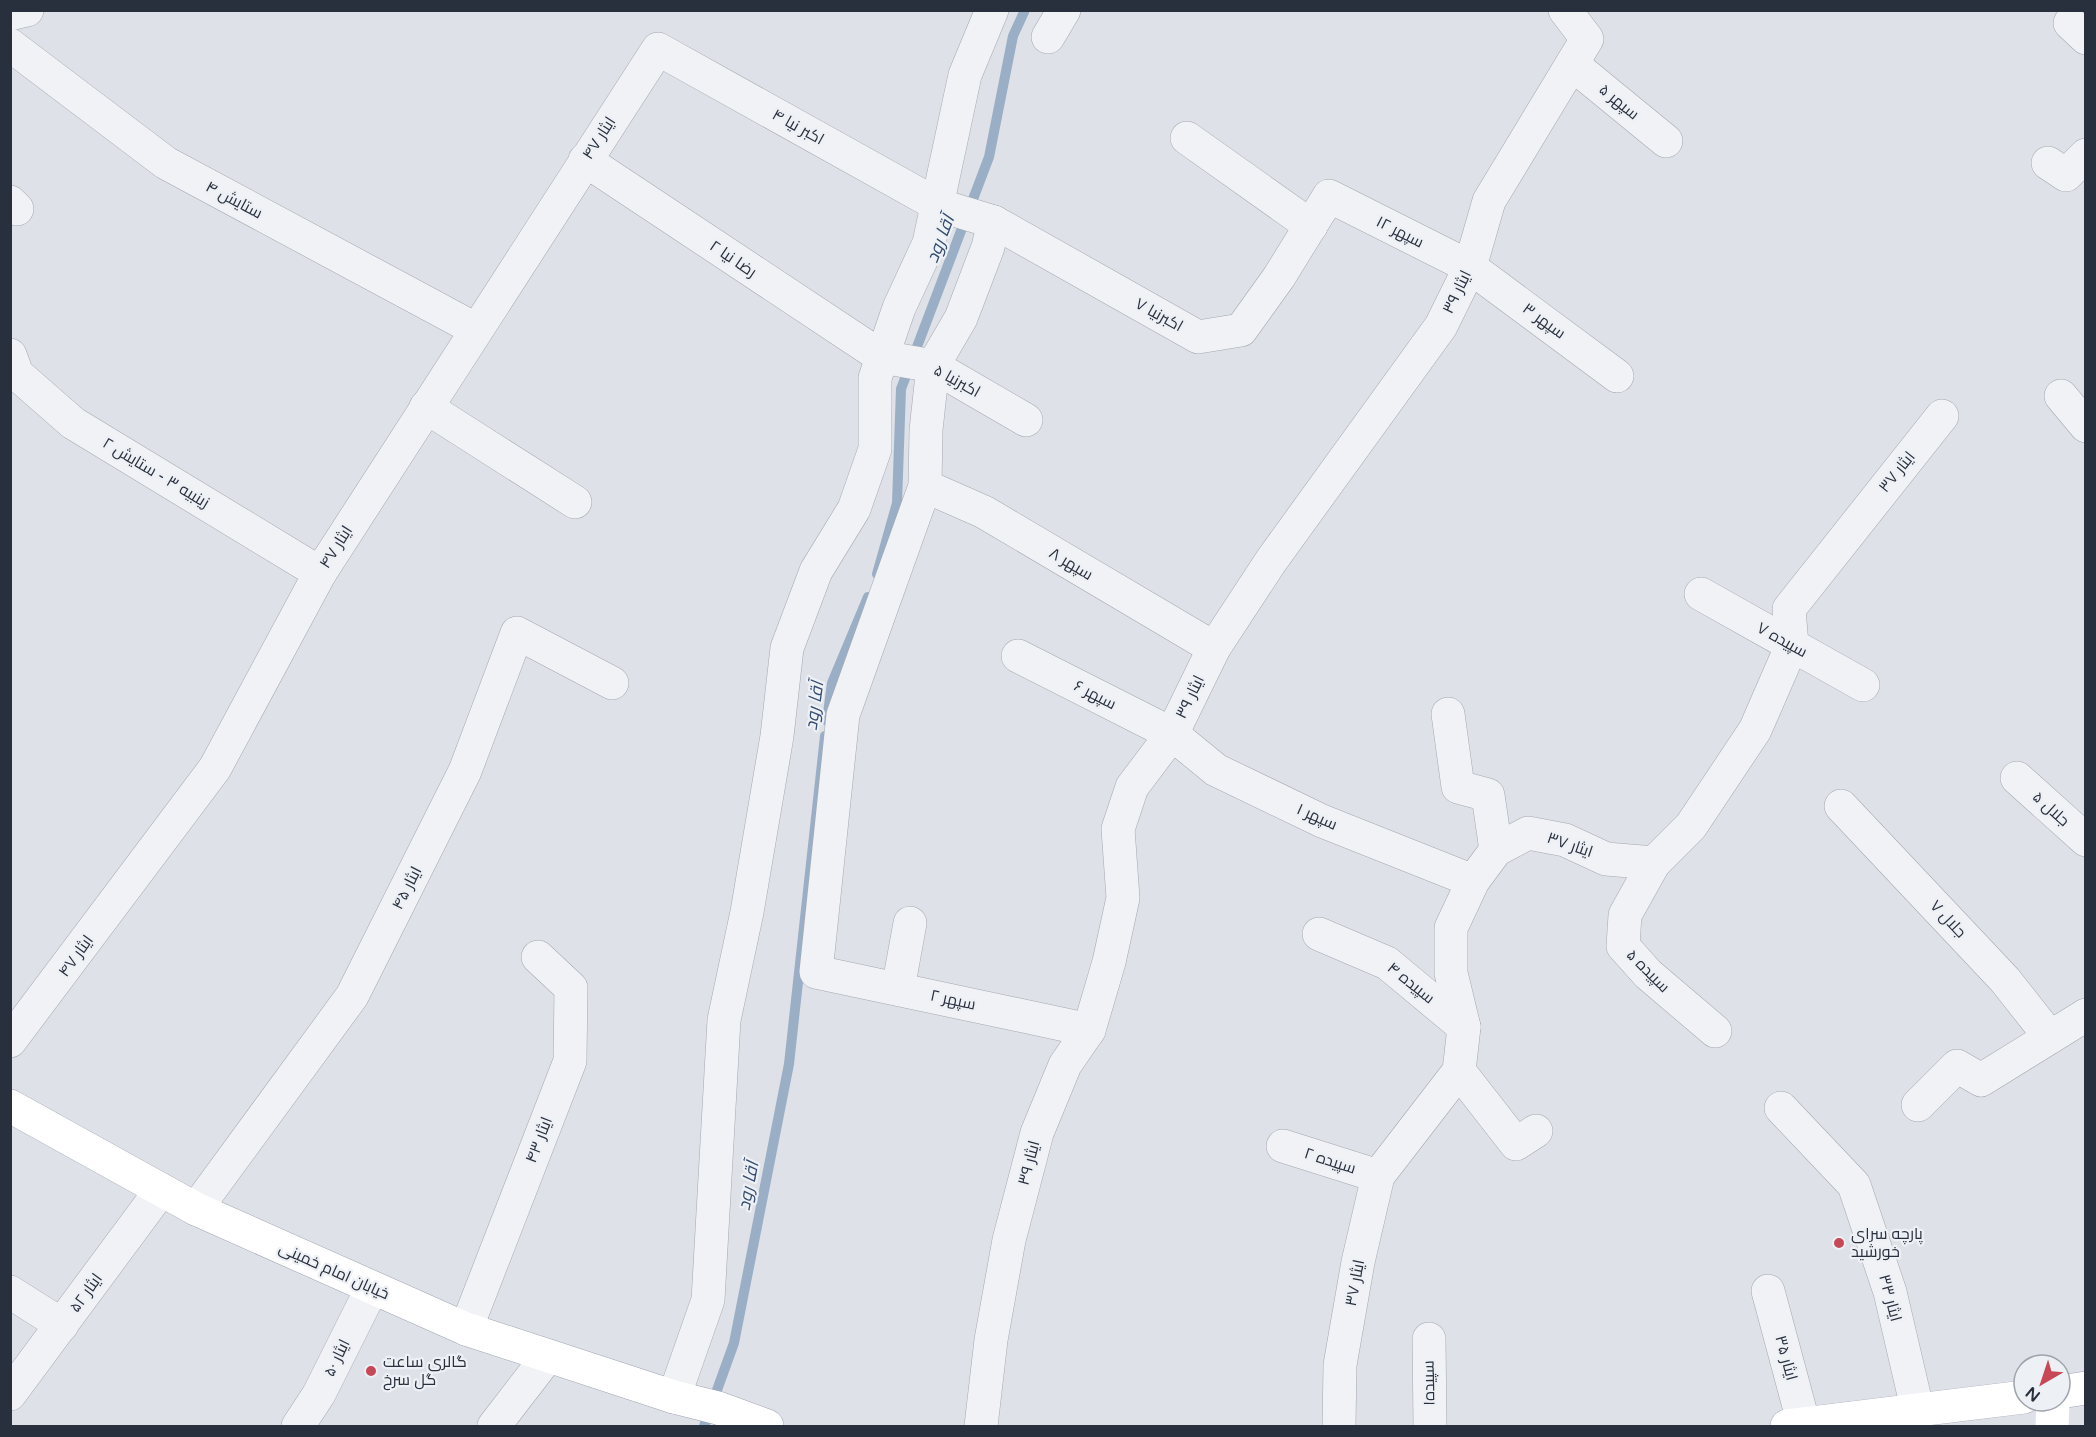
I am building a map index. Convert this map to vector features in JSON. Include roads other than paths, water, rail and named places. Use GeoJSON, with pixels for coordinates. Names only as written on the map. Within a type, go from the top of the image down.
{"type":"FeatureCollection","features":[{"type":"Feature","properties":{"kind":"main road","name":"خیابان امام خمینی"},"geometry":{"type":"LineString","coordinates":[[10,1106],[196,1209],[466,1329],[674,1397],[718,1408],[764,1426]]}},
{"type":"Feature","properties":{"kind":"main road"},"geometry":{"type":"LineString","coordinates":[[1796,1426],[2012,1399]]}},
{"type":"Feature","properties":{"kind":"street"},"geometry":{"type":"LineString","coordinates":[[10,14],[27,10]]}},
{"type":"Feature","properties":{"kind":"street"},"geometry":{"type":"LineString","coordinates":[[674,1397],[708,1300],[724,1020],[747,912],[777,736],[788,648],[816,571],[854,509],[875,449],[875,378],[899,308],[929,243],[965,75],[992,10]]}},
{"type":"Feature","properties":{"kind":"street","name":"سپهر ۵"},"geometry":{"type":"LineString","coordinates":[[1565,10],[1580,52],[1666,141]]}},
{"type":"Feature","properties":{"kind":"street","name":"ستایش ۴"},"geometry":{"type":"LineString","coordinates":[[10,45],[166,163],[475,329]]}},
{"type":"Feature","properties":{"kind":"street","name":"اکبر نیا ۴"},"geometry":{"type":"LineString","coordinates":[[658,49],[938,204]]}},
{"type":"Feature","properties":{"kind":"street","name":"ایثار ۴۷"},"geometry":{"type":"LineString","coordinates":[[10,1041],[215,768],[320,573],[475,329],[658,49]]}},
{"type":"Feature","properties":{"kind":"street","name":"ایثار ۳۹"},"geometry":{"type":"LineString","coordinates":[[981,1426],[991,1340],[1009,1240],[1037,1133],[1065,1065],[1089,1030],[1109,962],[1123,898],[1118,829],[1132,787],[1172,734],[1214,648],[1271,561],[1441,326],[1470,267],[1489,201],[1580,52]]}},
{"type":"Feature","properties":{"kind":"street"},"geometry":{"type":"LineString","coordinates":[[1187,138],[1311,226]]}},
{"type":"Feature","properties":{"kind":"street"},"geometry":{"type":"LineString","coordinates":[[2048,163],[2066,175],[2085,155]]}},
{"type":"Feature","properties":{"kind":"street","name":"رضا نیا ۲"},"geometry":{"type":"LineString","coordinates":[[585,160],[882,357]]}},
{"type":"Feature","properties":{"kind":"street","name":"اکبرنیا ۷"},"geometry":{"type":"LineString","coordinates":[[938,204],[994,222],[1198,337],[1241,330],[1329,196]]}},
{"type":"Feature","properties":{"kind":"street","name":"سپهر ۱۲"},"geometry":{"type":"LineString","coordinates":[[1329,196],[1470,267]]}},
{"type":"Feature","properties":{"kind":"street"},"geometry":{"type":"LineString","coordinates":[[925,486],[926,430],[933,366],[960,318],[988,247],[994,222]]}},
{"type":"Feature","properties":{"kind":"street","name":"سپهر ۳"},"geometry":{"type":"LineString","coordinates":[[1470,267],[1617,376]]}},
{"type":"Feature","properties":{"kind":"street","name":"زینبیه ۳ - ستایش ۲"},"geometry":{"type":"LineString","coordinates":[[10,355],[17,374],[73,423],[320,573]]}},
{"type":"Feature","properties":{"kind":"street","name":"اکبرنیا ۵"},"geometry":{"type":"LineString","coordinates":[[882,357],[933,366],[1026,420]]}},
{"type":"Feature","properties":{"kind":"street"},"geometry":{"type":"LineString","coordinates":[[2061,396],[2085,426]]}},
{"type":"Feature","properties":{"kind":"street"},"geometry":{"type":"LineString","coordinates":[[426,407],[575,502]]}},
{"type":"Feature","properties":{"kind":"street","name":"ایثار ۳۷"},"geometry":{"type":"LineString","coordinates":[[1340,1426],[1340,1365],[1358,1262],[1378,1176],[1459,1071],[1464,1027],[1451,973],[1451,928],[1473,880],[1496,850],[1528,833],[1565,840],[1606,859],[1654,863],[1691,826],[1755,730],[1792,645],[1789,609],[1942,416]]}},
{"type":"Feature","properties":{"kind":"street","name":"سپهر ۸"},"geometry":{"type":"LineString","coordinates":[[925,486],[984,512],[1214,648]]}},
{"type":"Feature","properties":{"kind":"street","name":"سپهر ۲"},"geometry":{"type":"LineString","coordinates":[[925,486],[843,715],[816,972],[1089,1030]]}},
{"type":"Feature","properties":{"kind":"street","name":"سپیده ۷"},"geometry":{"type":"LineString","coordinates":[[1701,594],[1863,686]]}},
{"type":"Feature","properties":{"kind":"street","name":"ایثار ۴۵"},"geometry":{"type":"LineString","coordinates":[[196,1209],[352,996],[465,771],[517,633],[612,683]]}},
{"type":"Feature","properties":{"kind":"street","name":"سپهر ۶"},"geometry":{"type":"LineString","coordinates":[[1018,656],[1172,734]]}},
{"type":"Feature","properties":{"kind":"street"},"geometry":{"type":"LineString","coordinates":[[1448,714],[1458,786],[1488,795],[1496,850]]}},
{"type":"Feature","properties":{"kind":"street","name":"سپهر ۱"},"geometry":{"type":"LineString","coordinates":[[1172,734],[1216,770],[1322,821],[1473,880]]}},
{"type":"Feature","properties":{"kind":"street","name":"جلال ۵"},"geometry":{"type":"LineString","coordinates":[[2016,778],[2085,840]]}},
{"type":"Feature","properties":{"kind":"street","name":"جلال ۷"},"geometry":{"type":"LineString","coordinates":[[1841,806],[2005,980],[2050,1037]]}},
{"type":"Feature","properties":{"kind":"street","name":"سپیده ۵"},"geometry":{"type":"LineString","coordinates":[[1654,863],[1625,915],[1623,946],[1648,974],[1715,1031]]}},
{"type":"Feature","properties":{"kind":"street"},"geometry":{"type":"LineString","coordinates":[[898,989],[910,922]]}},
{"type":"Feature","properties":{"kind":"street","name":"سپیده ۴"},"geometry":{"type":"LineString","coordinates":[[1319,934],[1387,963],[1464,1027]]}},
{"type":"Feature","properties":{"kind":"street","name":"ایثار ۴۳"},"geometry":{"type":"LineString","coordinates":[[466,1329],[570,1061],[571,988],[538,957]]}},
{"type":"Feature","properties":{"kind":"street"},"geometry":{"type":"LineString","coordinates":[[1918,1106],[1957,1066],[1981,1080],[2085,1015]]}},
{"type":"Feature","properties":{"kind":"street"},"geometry":{"type":"LineString","coordinates":[[1459,1071],[1516,1144],[1536,1131]]}},
{"type":"Feature","properties":{"kind":"street","name":"ایثار ۳۳"},"geometry":{"type":"LineString","coordinates":[[1781,1108],[1854,1185],[1890,1292],[1918,1412]]}},
{"type":"Feature","properties":{"kind":"street","name":"سپیده ۲"},"geometry":{"type":"LineString","coordinates":[[1283,1146],[1378,1176]]}},
{"type":"Feature","properties":{"kind":"street","name":"ایثار ۵۲"},"geometry":{"type":"LineString","coordinates":[[10,1394],[161,1190]]}},
{"type":"Feature","properties":{"kind":"street","name":"ایثار ۵۰"},"geometry":{"type":"LineString","coordinates":[[298,1426],[319,1394],[372,1288]]}},
{"type":"Feature","properties":{"kind":"street","name":"ایثار ۳۵"},"geometry":{"type":"LineString","coordinates":[[1768,1291],[1796,1426]]}},
{"type":"Feature","properties":{"kind":"street"},"geometry":{"type":"LineString","coordinates":[[10,1292],[62,1325]]}},
{"type":"Feature","properties":{"kind":"street","name":"سپیده۱"},"geometry":{"type":"LineString","coordinates":[[1429,1339],[1430,1426]]}},
{"type":"Feature","properties":{"kind":"street"},"geometry":{"type":"LineString","coordinates":[[494,1426],[548,1356]]}},
{"type":"Feature","properties":{"kind":"waterway","name":"آقا رود"},"geometry":{"type":"LineString","coordinates":[[877,574],[897,503],[901,389],[989,157],[1013,36],[1025,10]]}},
{"type":"Feature","properties":{"kind":"waterway","name":"آقا رود"},"geometry":{"type":"LineString","coordinates":[[827,721],[832,683],[868,597]]}},
{"type":"Feature","properties":{"kind":"waterway","name":"آقا رود"},"geometry":{"type":"LineString","coordinates":[[704,1426],[734,1343],[789,1064],[825,736]]}},
{"type":"Feature","properties":{"kind":"place","name":"پارچه سرای خورشید"},"geometry":{"type":"Point","coordinates":[1839,1243]}},
{"type":"Feature","properties":{"kind":"place","name":"گالری ساعت گل سرخ"},"geometry":{"type":"Point","coordinates":[371,1371]}}]}
